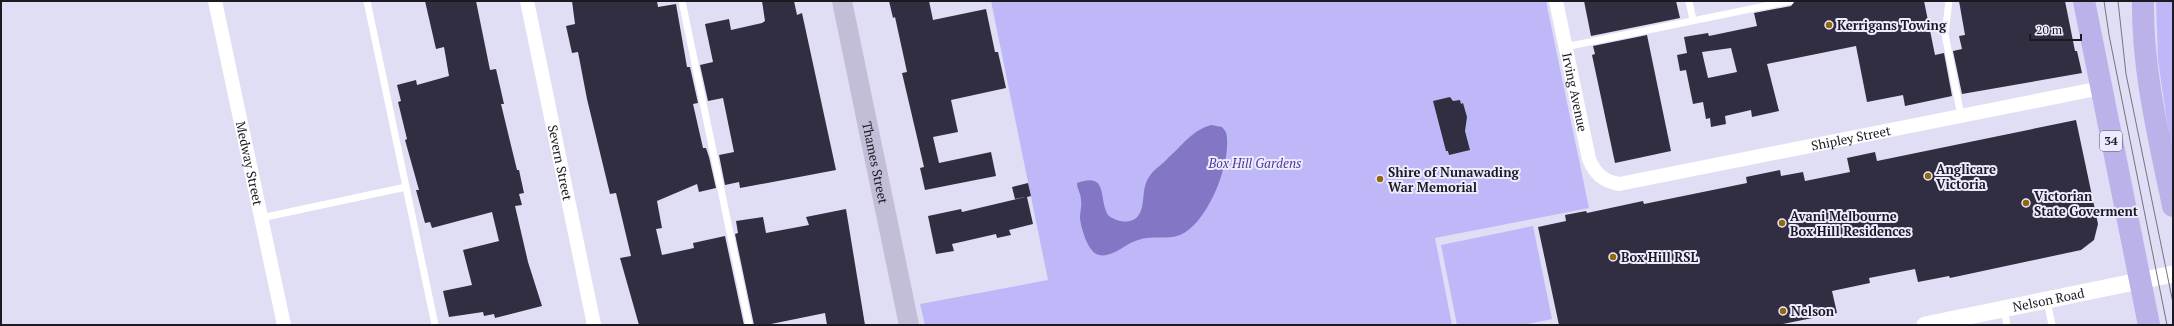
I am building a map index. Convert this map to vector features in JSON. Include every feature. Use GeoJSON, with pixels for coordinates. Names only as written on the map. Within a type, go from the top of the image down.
{"type":"FeatureCollection","features":[{"type":"Feature","properties":{"kind":"main road","name":"Thames Street"},"geometry":{"type":"LineString","coordinates":[[842,1],[909,325]]}},
{"type":"Feature","properties":{"kind":"main road","name":"34"},"geometry":{"type":"LineString","coordinates":[[2084,1],[2149,325]]}},
{"type":"Feature","properties":{"kind":"main road"},"geometry":{"type":"LineString","coordinates":[[2143,1],[2145,37],[2154,108],[2173,206]]}},
{"type":"Feature","properties":{"kind":"street","name":"Medway Street"},"geometry":{"type":"LineString","coordinates":[[215,1],[284,325]]}},
{"type":"Feature","properties":{"kind":"street","name":"Severn Street"},"geometry":{"type":"LineString","coordinates":[[527,1],[594,325]]}},
{"type":"Feature","properties":{"kind":"street","name":"Irving Avenue"},"geometry":{"type":"LineString","coordinates":[[1556,1],[1589,159],[1593,168],[1602,179]]}},
{"type":"Feature","properties":{"kind":"street","name":"Shipley Street"},"geometry":{"type":"LineString","coordinates":[[1602,179],[1615,183],[1630,184],[2101,88]]}},
{"type":"Feature","properties":{"kind":"street","name":"Nelson Road"},"geometry":{"type":"LineString","coordinates":[[1925,325],[2005,317],[2047,300],[2173,274]]}},
{"type":"Feature","properties":{"kind":"lane"},"geometry":{"type":"LineString","coordinates":[[367,1],[435,325]]}},
{"type":"Feature","properties":{"kind":"lane"},"geometry":{"type":"LineString","coordinates":[[682,1],[749,325]]}},
{"type":"Feature","properties":{"kind":"lane"},"geometry":{"type":"LineString","coordinates":[[1689,1],[1693,20]]}},
{"type":"Feature","properties":{"kind":"lane"},"geometry":{"type":"LineString","coordinates":[[1565,47],[1790,1]]}},
{"type":"Feature","properties":{"kind":"lane"},"geometry":{"type":"LineString","coordinates":[[1949,1],[1944,34],[1961,116]]}},
{"type":"Feature","properties":{"kind":"lane"},"geometry":{"type":"LineString","coordinates":[[261,218],[406,187]]}},
{"type":"Feature","properties":{"kind":"lane"},"geometry":{"type":"LineString","coordinates":[[2047,300],[2052,325]]}},
{"type":"Feature","properties":{"kind":"green space","name":"Box Hill Gardens"},"geometry":{"type":"Polygon","coordinates":[[[991,1],[1546,1],[1589,208],[1435,238],[1452,325],[925,325],[920,304],[1048,280],[991,1]]]}},
{"type":"Feature","properties":{"kind":"green space"},"geometry":{"type":"Polygon","coordinates":[[[2156,1],[2173,1],[2173,162],[2158,60],[2156,1]]]}},
{"type":"Feature","properties":{"kind":"green space"},"geometry":{"type":"Polygon","coordinates":[[[1533,226],[1552,319],[1523,325],[1457,325],[1441,245],[1533,226]]]}},
{"type":"Feature","properties":{"kind":"shaded area"},"geometry":{"type":"Polygon","coordinates":[[[1211,125],[1222,127],[1226,132],[1226,158],[1216,190],[1209,205],[1200,218],[1190,229],[1180,235],[1143,239],[1133,242],[1109,254],[1099,255],[1095,253],[1088,245],[1082,228],[1080,218],[1081,198],[1077,183],[1094,181],[1101,188],[1108,215],[1119,221],[1131,221],[1138,216],[1140,212],[1143,204],[1146,183],[1150,175],[1188,139],[1198,131],[1211,125]]]}},
{"type":"Feature","properties":{"kind":"building"},"geometry":{"type":"Polygon","coordinates":[[[425,1],[476,1],[490,70],[496,69],[504,104],[501,104],[524,193],[519,194],[522,205],[515,206],[528,262],[542,306],[495,318],[494,314],[484,316],[483,312],[449,317],[443,291],[472,285],[463,250],[499,241],[492,212],[432,228],[430,222],[425,223],[416,190],[419,190],[405,140],[407,139],[398,102],[401,101],[397,85],[416,80],[417,85],[449,76],[444,47],[436,49],[425,1]]]}},
{"type":"Feature","properties":{"kind":"building"},"geometry":{"type":"Polygon","coordinates":[[[572,1],[657,1],[658,7],[676,4],[687,67],[690,67],[698,103],[693,104],[703,148],[706,148],[709,157],[716,188],[699,192],[697,184],[657,201],[662,228],[656,229],[662,255],[694,248],[693,243],[725,236],[744,325],[639,325],[620,258],[631,256],[616,193],[610,194],[587,99],[578,52],[572,53],[566,26],[575,24],[572,1]]]}},
{"type":"Feature","properties":{"kind":"building"},"geometry":{"type":"Polygon","coordinates":[[[762,1],[794,1],[797,15],[802,13],[836,170],[740,188],[739,182],[725,185],[719,155],[734,152],[723,98],[708,101],[700,65],[713,62],[705,24],[729,19],[731,30],[762,23],[765,21],[762,1]]]}},
{"type":"Feature","properties":{"kind":"building"},"geometry":{"type":"Polygon","coordinates":[[[889,1],[929,1],[933,20],[986,9],[995,52],[998,52],[1006,88],[951,100],[958,132],[933,137],[939,163],[991,152],[996,176],[925,190],[920,168],[924,167],[902,73],[907,72],[895,17],[893,18],[889,1]]]}},
{"type":"Feature","properties":{"kind":"building"},"geometry":{"type":"Polygon","coordinates":[[[1584,1],[1676,1],[1680,18],[1591,36],[1584,1]]]}},
{"type":"Feature","properties":{"kind":"building"},"geometry":{"type":"Polygon","coordinates":[[[1795,1],[1924,1],[1935,55],[1944,53],[1952,96],[1905,106],[1903,95],[1867,102],[1856,46],[1767,64],[1779,111],[1752,117],[1751,110],[1725,116],[1726,124],[1711,127],[1710,118],[1706,119],[1703,102],[1693,104],[1686,70],[1680,71],[1677,55],[1687,53],[1684,37],[1708,33],[1709,36],[1757,26],[1754,13],[1791,6],[1795,1]],[[1731,48],[1702,52],[1708,78],[1737,72],[1731,48]]]}},
{"type":"Feature","properties":{"kind":"building"},"geometry":{"type":"Polygon","coordinates":[[[1959,1],[2065,1],[2075,51],[2077,51],[2082,73],[1962,94],[1953,51],[1962,49],[1959,36],[1965,35],[1959,1]]]}},
{"type":"Feature","properties":{"kind":"building"},"geometry":{"type":"Polygon","coordinates":[[[1647,35],[1671,151],[1615,163],[1592,55],[1595,54],[1593,46],[1647,35]]]}},
{"type":"Feature","properties":{"kind":"building"},"geometry":{"type":"Polygon","coordinates":[[[1450,97],[1453,101],[1460,100],[1461,104],[1463,103],[1467,117],[1465,131],[1470,150],[1449,155],[1448,151],[1446,151],[1433,101],[1450,97]]]}},
{"type":"Feature","properties":{"kind":"building"},"geometry":{"type":"Polygon","coordinates":[[[2076,120],[2098,224],[2094,240],[2081,250],[1950,278],[1949,276],[1918,282],[1915,269],[1869,278],[1870,283],[1832,291],[1837,313],[1778,325],[1559,325],[1538,227],[1566,221],[1565,215],[1586,211],[1587,213],[1643,201],[1644,204],[1747,183],[1746,177],[1780,170],[1781,176],[1803,172],[1805,181],[1850,172],[1847,158],[1875,152],[1877,161],[2076,120]]]}},
{"type":"Feature","properties":{"kind":"building"},"geometry":{"type":"Polygon","coordinates":[[[1028,183],[1031,196],[1027,197],[1033,224],[1009,230],[1011,235],[997,238],[996,234],[952,244],[954,251],[936,254],[928,216],[961,209],[962,212],[1025,197],[1015,199],[1012,187],[1028,183]]]}},
{"type":"Feature","properties":{"kind":"building"},"geometry":{"type":"Polygon","coordinates":[[[846,209],[865,325],[827,325],[825,313],[766,325],[754,325],[735,234],[738,233],[736,221],[763,217],[766,233],[809,225],[806,217],[846,209]]]}},
{"type":"Feature","properties":{"kind":"tram line"},"geometry":{"type":"LineString","coordinates":[[2104,1],[2109,35],[2167,325]]}},
{"type":"Feature","properties":{"kind":"tram line"},"geometry":{"type":"LineString","coordinates":[[2118,1],[2126,74],[2173,303]]}},
{"type":"Feature","properties":{"kind":"place","name":"Kerrigans Towing"},"geometry":{"type":"Point","coordinates":[1829,25]}},
{"type":"Feature","properties":{"kind":"place","name":"Anglicare Victoria"},"geometry":{"type":"Point","coordinates":[1928,176]}},
{"type":"Feature","properties":{"kind":"place","name":"Shire of Nunawading War Memorial"},"geometry":{"type":"Point","coordinates":[1380,179]}},
{"type":"Feature","properties":{"kind":"place","name":"Victorian State Goverment"},"geometry":{"type":"Point","coordinates":[2026,203]}},
{"type":"Feature","properties":{"kind":"place","name":"Avani Melbourne Box Hill Residences"},"geometry":{"type":"Point","coordinates":[1782,223]}},
{"type":"Feature","properties":{"kind":"place","name":"Box Hill RSL"},"geometry":{"type":"Point","coordinates":[1613,257]}},
{"type":"Feature","properties":{"kind":"place","name":"Nelson"},"geometry":{"type":"Point","coordinates":[1783,311]}}]}
